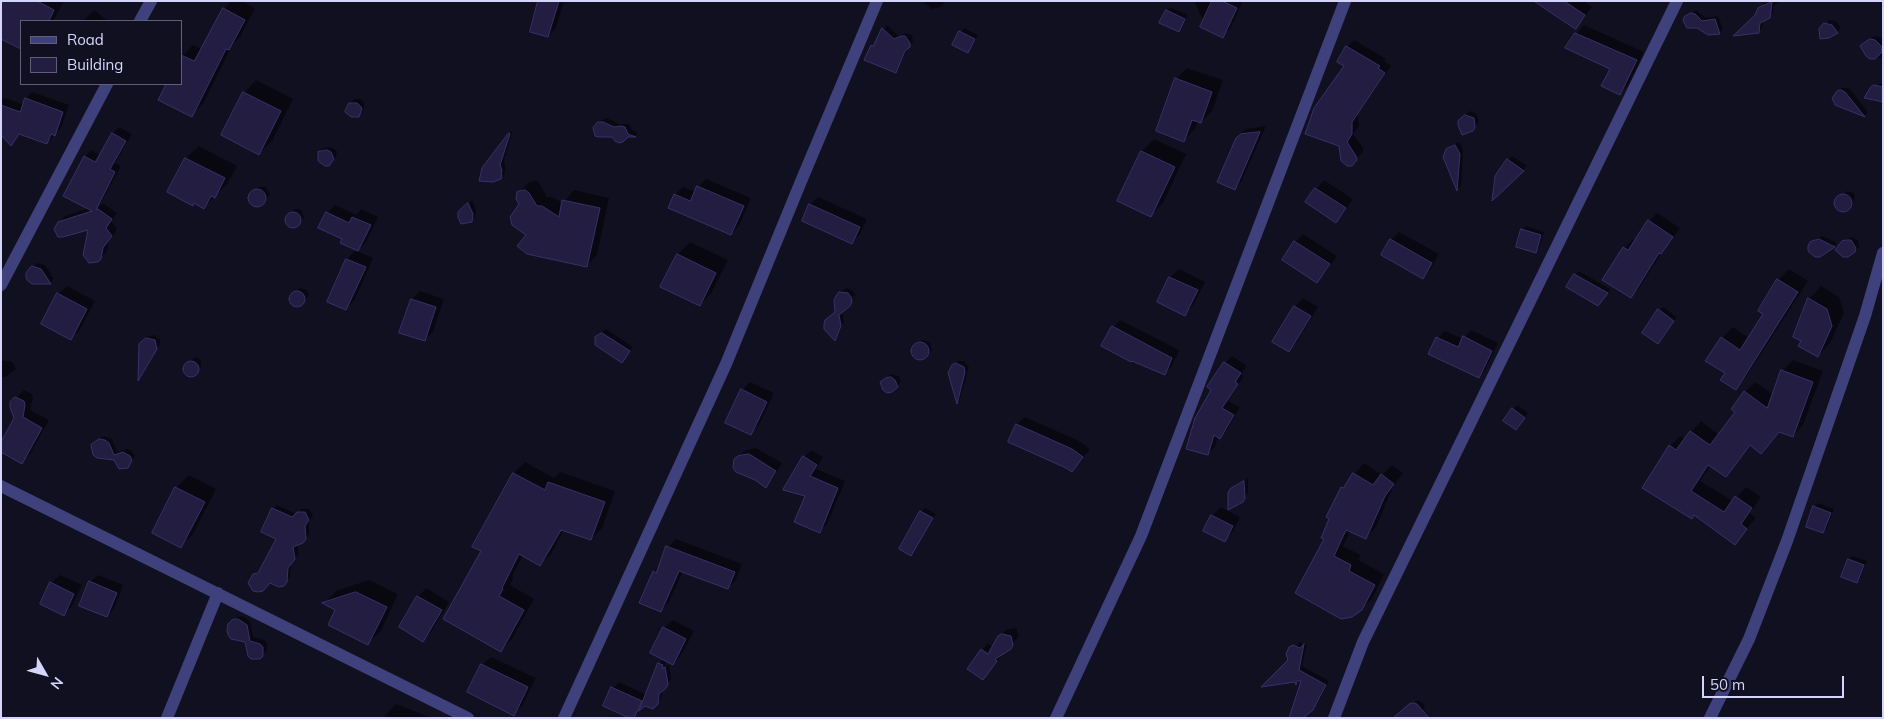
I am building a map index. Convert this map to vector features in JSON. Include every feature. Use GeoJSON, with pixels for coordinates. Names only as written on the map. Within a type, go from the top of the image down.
{"type":"FeatureCollection","features":[{"type":"Feature","properties":{"kind":"street"},"geometry":{"type":"LineString","coordinates":[[141,20],[151,1]]}},
{"type":"Feature","properties":{"kind":"street"},"geometry":{"type":"LineString","coordinates":[[564,718],[726,364],[877,1]]}},
{"type":"Feature","properties":{"kind":"street"},"geometry":{"type":"LineString","coordinates":[[1056,718],[1141,536],[1345,1]]}},
{"type":"Feature","properties":{"kind":"street"},"geometry":{"type":"LineString","coordinates":[[1334,718],[1363,642],[1677,1]]}},
{"type":"Feature","properties":{"kind":"street"},"geometry":{"type":"LineString","coordinates":[[1,285],[106,85]]}},
{"type":"Feature","properties":{"kind":"street"},"geometry":{"type":"LineString","coordinates":[[1710,718],[1749,640],[1787,541],[1865,316],[1883,253]]}},
{"type":"Feature","properties":{"kind":"street"},"geometry":{"type":"LineString","coordinates":[[1,486],[468,718]]}},
{"type":"Feature","properties":{"kind":"street"},"geometry":{"type":"LineString","coordinates":[[167,718],[218,593]]}},
{"type":"Feature","properties":{"kind":"building"},"geometry":{"type":"Polygon","coordinates":[[[1,1],[37,1],[54,10],[49,20],[20,20],[20,48],[1,39],[1,1]]]}},
{"type":"Feature","properties":{"kind":"building"},"geometry":{"type":"Polygon","coordinates":[[[538,1],[559,1],[548,37],[530,32],[538,1]]]}},
{"type":"Feature","properties":{"kind":"building"},"geometry":{"type":"Polygon","coordinates":[[[1212,1],[1222,1],[1237,8],[1223,38],[1200,27],[1212,1]]]}},
{"type":"Feature","properties":{"kind":"building"},"geometry":{"type":"Polygon","coordinates":[[[1534,1],[1564,1],[1585,15],[1576,29],[1534,1]]]}},
{"type":"Feature","properties":{"kind":"building"},"geometry":{"type":"Polygon","coordinates":[[[1772,2],[1770,18],[1760,23],[1759,33],[1733,36],[1755,15],[1758,8],[1772,2]]]}},
{"type":"Feature","properties":{"kind":"building"},"geometry":{"type":"Polygon","coordinates":[[[223,8],[245,20],[229,50],[226,49],[192,117],[158,100],[166,85],[182,85],[182,55],[194,61],[223,8]]]}},
{"type":"Feature","properties":{"kind":"building"},"geometry":{"type":"Polygon","coordinates":[[[1166,10],[1185,19],[1179,32],[1159,23],[1166,10]]]}},
{"type":"Feature","properties":{"kind":"building"},"geometry":{"type":"Polygon","coordinates":[[[1691,13],[1695,14],[1702,21],[1715,19],[1720,34],[1708,35],[1697,28],[1687,28],[1683,21],[1684,17],[1691,13]]]}},
{"type":"Feature","properties":{"kind":"building"},"geometry":{"type":"Polygon","coordinates":[[[1824,23],[1832,25],[1838,33],[1829,38],[1820,39],[1819,29],[1824,23]]]}},
{"type":"Feature","properties":{"kind":"building"},"geometry":{"type":"Polygon","coordinates":[[[882,28],[894,39],[905,36],[910,43],[910,47],[905,51],[896,73],[864,60],[882,28]]]}},
{"type":"Feature","properties":{"kind":"building"},"geometry":{"type":"Polygon","coordinates":[[[959,31],[975,39],[968,53],[952,45],[959,31]]]}},
{"type":"Feature","properties":{"kind":"building"},"geometry":{"type":"Polygon","coordinates":[[[1575,33],[1637,60],[1620,95],[1601,86],[1610,69],[1565,48],[1575,33]]]}},
{"type":"Feature","properties":{"kind":"building"},"geometry":{"type":"Polygon","coordinates":[[[1870,39],[1875,40],[1882,47],[1882,52],[1875,59],[1870,59],[1866,56],[1860,46],[1870,39]]]}},
{"type":"Feature","properties":{"kind":"building"},"geometry":{"type":"Polygon","coordinates":[[[1346,46],[1380,66],[1378,68],[1385,73],[1352,122],[1352,134],[1347,142],[1357,160],[1352,166],[1347,166],[1341,161],[1339,146],[1305,134],[1314,108],[1344,66],[1337,62],[1346,46]]]}},
{"type":"Feature","properties":{"kind":"building"},"geometry":{"type":"Polygon","coordinates":[[[1175,78],[1212,92],[1201,123],[1192,120],[1184,142],[1156,131],[1175,78]]]}},
{"type":"Feature","properties":{"kind":"building"},"geometry":{"type":"Polygon","coordinates":[[[1874,85],[1883,87],[1883,102],[1864,98],[1874,85]]]}},
{"type":"Feature","properties":{"kind":"building"},"geometry":{"type":"Polygon","coordinates":[[[1837,91],[1845,92],[1865,117],[1835,105],[1832,98],[1837,91]]]}},
{"type":"Feature","properties":{"kind":"building"},"geometry":{"type":"Polygon","coordinates":[[[243,92],[281,111],[259,155],[221,135],[243,92]]]}},
{"type":"Feature","properties":{"kind":"building"},"geometry":{"type":"Polygon","coordinates":[[[25,98],[63,112],[55,136],[51,134],[47,144],[19,134],[11,146],[1,135],[1,105],[20,112],[25,98]]]}},
{"type":"Feature","properties":{"kind":"building"},"geometry":{"type":"Polygon","coordinates":[[[349,103],[357,103],[362,108],[359,117],[351,117],[345,112],[349,103]]]}},
{"type":"Feature","properties":{"kind":"building"},"geometry":{"type":"Polygon","coordinates":[[[1465,115],[1474,118],[1475,127],[1473,131],[1462,135],[1458,121],[1465,115]]]}},
{"type":"Feature","properties":{"kind":"building"},"geometry":{"type":"Polygon","coordinates":[[[598,122],[614,127],[625,127],[628,134],[636,137],[628,137],[619,143],[612,137],[595,136],[593,128],[598,122]]]}},
{"type":"Feature","properties":{"kind":"building"},"geometry":{"type":"Polygon","coordinates":[[[1260,132],[1235,190],[1217,182],[1236,138],[1241,134],[1260,132]]]}},
{"type":"Feature","properties":{"kind":"building"},"geometry":{"type":"Polygon","coordinates":[[[112,133],[126,141],[110,169],[115,172],[96,210],[98,209],[112,219],[106,228],[112,236],[103,248],[101,259],[98,262],[89,263],[83,255],[88,230],[58,237],[54,229],[58,222],[92,211],[63,196],[84,156],[95,162],[112,133]]]}},
{"type":"Feature","properties":{"kind":"building"},"geometry":{"type":"Polygon","coordinates":[[[509,133],[500,165],[502,170],[501,179],[493,182],[479,181],[482,168],[509,133]]]}},
{"type":"Feature","properties":{"kind":"building"},"geometry":{"type":"Polygon","coordinates":[[[1455,145],[1460,154],[1457,191],[1443,157],[1446,149],[1455,145]]]}},
{"type":"Feature","properties":{"kind":"building"},"geometry":{"type":"Polygon","coordinates":[[[327,150],[331,152],[334,159],[329,166],[325,166],[318,161],[318,152],[327,150]]]}},
{"type":"Feature","properties":{"kind":"building"},"geometry":{"type":"Polygon","coordinates":[[[1141,151],[1175,167],[1151,217],[1117,201],[1141,151]]]}},
{"type":"Feature","properties":{"kind":"building"},"geometry":{"type":"Polygon","coordinates":[[[185,158],[225,178],[215,198],[211,196],[204,209],[194,203],[193,206],[167,192],[185,158]]]}},
{"type":"Feature","properties":{"kind":"building"},"geometry":{"type":"Polygon","coordinates":[[[1507,159],[1524,171],[1492,201],[1495,176],[1507,159]]]}},
{"type":"Feature","properties":{"kind":"building"},"geometry":{"type":"Polygon","coordinates":[[[697,186],[744,206],[731,235],[668,208],[674,194],[690,201],[697,186]]]}},
{"type":"Feature","properties":{"kind":"building"},"geometry":{"type":"Polygon","coordinates":[[[1315,188],[1346,208],[1336,223],[1305,202],[1315,188]]]}},
{"type":"Feature","properties":{"kind":"building"},"geometry":{"type":"Polygon","coordinates":[[[257,189],[263,192],[266,198],[263,204],[257,207],[251,204],[248,198],[251,192],[257,189]]]}},
{"type":"Feature","properties":{"kind":"building"},"geometry":{"type":"Polygon","coordinates":[[[525,190],[537,206],[542,206],[559,217],[562,200],[600,208],[587,267],[527,254],[517,246],[526,235],[512,225],[510,217],[519,204],[516,199],[517,192],[525,190]]]}},
{"type":"Feature","properties":{"kind":"building"},"geometry":{"type":"Polygon","coordinates":[[[1843,194],[1849,197],[1852,203],[1849,209],[1843,212],[1837,209],[1834,203],[1837,197],[1843,194]]]}},
{"type":"Feature","properties":{"kind":"building"},"geometry":{"type":"Polygon","coordinates":[[[468,203],[473,214],[472,222],[461,224],[458,212],[468,203]]]}},
{"type":"Feature","properties":{"kind":"building"},"geometry":{"type":"Polygon","coordinates":[[[809,204],[860,227],[852,244],[802,221],[809,204]]]}},
{"type":"Feature","properties":{"kind":"building"},"geometry":{"type":"Polygon","coordinates":[[[293,212],[301,220],[293,228],[285,220],[293,212]]]}},
{"type":"Feature","properties":{"kind":"building"},"geometry":{"type":"Polygon","coordinates":[[[326,212],[349,223],[352,217],[371,225],[358,251],[340,243],[342,239],[318,228],[326,212]]]}},
{"type":"Feature","properties":{"kind":"building"},"geometry":{"type":"Polygon","coordinates":[[[1648,220],[1673,237],[1661,254],[1659,253],[1631,298],[1602,280],[1623,247],[1628,250],[1648,220]]]}},
{"type":"Feature","properties":{"kind":"building"},"geometry":{"type":"Polygon","coordinates":[[[1521,229],[1541,235],[1536,253],[1516,247],[1521,229]]]}},
{"type":"Feature","properties":{"kind":"building"},"geometry":{"type":"Polygon","coordinates":[[[1390,239],[1432,263],[1423,279],[1381,255],[1390,239]]]}},
{"type":"Feature","properties":{"kind":"building"},"geometry":{"type":"Polygon","coordinates":[[[1819,239],[1835,247],[1820,257],[1815,257],[1808,251],[1808,246],[1810,242],[1819,239]]]}},
{"type":"Feature","properties":{"kind":"building"},"geometry":{"type":"Polygon","coordinates":[[[1851,240],[1856,248],[1855,252],[1848,257],[1843,257],[1835,250],[1842,241],[1851,240]]]}},
{"type":"Feature","properties":{"kind":"building"},"geometry":{"type":"Polygon","coordinates":[[[1294,241],[1330,264],[1317,283],[1282,260],[1294,241]]]}},
{"type":"Feature","properties":{"kind":"building"},"geometry":{"type":"Polygon","coordinates":[[[677,254],[716,273],[700,306],[660,287],[677,254]]]}},
{"type":"Feature","properties":{"kind":"building"},"geometry":{"type":"Polygon","coordinates":[[[346,259],[366,267],[346,310],[327,302],[346,259]]]}},
{"type":"Feature","properties":{"kind":"building"},"geometry":{"type":"Polygon","coordinates":[[[32,266],[41,269],[51,284],[32,284],[28,281],[26,273],[32,266]]]}},
{"type":"Feature","properties":{"kind":"building"},"geometry":{"type":"Polygon","coordinates":[[[1574,274],[1608,293],[1598,306],[1566,287],[1574,274]]]}},
{"type":"Feature","properties":{"kind":"building"},"geometry":{"type":"Polygon","coordinates":[[[1169,277],[1198,290],[1185,316],[1157,302],[1169,277]]]}},
{"type":"Feature","properties":{"kind":"building"},"geometry":{"type":"Polygon","coordinates":[[[1777,279],[1798,292],[1736,390],[1720,380],[1725,373],[1705,361],[1721,337],[1740,350],[1763,314],[1758,311],[1777,279]]]}},
{"type":"Feature","properties":{"kind":"building"},"geometry":{"type":"Polygon","coordinates":[[[294,291],[300,291],[305,296],[303,305],[294,307],[289,302],[289,296],[294,291]]]}},
{"type":"Feature","properties":{"kind":"building"},"geometry":{"type":"Polygon","coordinates":[[[839,292],[848,293],[852,302],[839,315],[841,326],[835,341],[824,329],[824,324],[825,320],[835,312],[834,300],[839,292]]]}},
{"type":"Feature","properties":{"kind":"building"},"geometry":{"type":"Polygon","coordinates":[[[57,293],[87,309],[71,340],[41,324],[57,293]]]}},
{"type":"Feature","properties":{"kind":"building"},"geometry":{"type":"Polygon","coordinates":[[[1808,298],[1827,309],[1832,326],[1818,357],[1798,346],[1801,341],[1793,337],[1808,298]]]}},
{"type":"Feature","properties":{"kind":"building"},"geometry":{"type":"Polygon","coordinates":[[[411,299],[436,307],[425,341],[399,333],[411,299]]]}},
{"type":"Feature","properties":{"kind":"building"},"geometry":{"type":"Polygon","coordinates":[[[1294,306],[1311,316],[1289,352],[1272,342],[1294,306]]]}},
{"type":"Feature","properties":{"kind":"building"},"geometry":{"type":"Polygon","coordinates":[[[1658,309],[1674,321],[1658,344],[1642,333],[1658,309]]]}},
{"type":"Feature","properties":{"kind":"building"},"geometry":{"type":"Polygon","coordinates":[[[1112,326],[1172,358],[1165,375],[1131,362],[1101,346],[1112,326]]]}},
{"type":"Feature","properties":{"kind":"building"},"geometry":{"type":"Polygon","coordinates":[[[602,333],[630,351],[622,363],[595,345],[595,337],[602,333]]]}},
{"type":"Feature","properties":{"kind":"building"},"geometry":{"type":"Polygon","coordinates":[[[1463,336],[1492,351],[1479,378],[1428,354],[1436,337],[1458,347],[1463,336]]]}},
{"type":"Feature","properties":{"kind":"building"},"geometry":{"type":"Polygon","coordinates":[[[146,338],[155,340],[157,349],[138,381],[139,344],[146,338]]]}},
{"type":"Feature","properties":{"kind":"building"},"geometry":{"type":"Polygon","coordinates":[[[920,342],[926,345],[929,351],[926,357],[920,360],[914,357],[911,351],[914,345],[920,342]]]}},
{"type":"Feature","properties":{"kind":"building"},"geometry":{"type":"Polygon","coordinates":[[[191,361],[197,363],[199,369],[197,375],[191,377],[185,375],[183,369],[185,363],[191,361]]]}},
{"type":"Feature","properties":{"kind":"building"},"geometry":{"type":"Polygon","coordinates":[[[1224,362],[1241,373],[1235,382],[1238,384],[1222,408],[1234,415],[1220,439],[1214,435],[1208,455],[1186,449],[1195,418],[1211,390],[1207,387],[1224,362]]]}},
{"type":"Feature","properties":{"kind":"building"},"geometry":{"type":"Polygon","coordinates":[[[956,363],[964,367],[965,372],[957,404],[948,373],[952,365],[956,363]]]}},
{"type":"Feature","properties":{"kind":"building"},"geometry":{"type":"Polygon","coordinates":[[[1781,370],[1813,382],[1793,437],[1779,432],[1761,454],[1750,445],[1726,477],[1708,465],[1691,491],[1724,512],[1735,496],[1752,508],[1741,524],[1747,529],[1735,545],[1694,515],[1692,519],[1642,488],[1669,445],[1676,450],[1690,431],[1710,445],[1735,412],[1731,409],[1744,391],[1767,408],[1781,370]]]}},
{"type":"Feature","properties":{"kind":"building"},"geometry":{"type":"Polygon","coordinates":[[[891,377],[895,380],[898,387],[892,392],[887,393],[883,390],[880,382],[891,377]]]}},
{"type":"Feature","properties":{"kind":"building"},"geometry":{"type":"Polygon","coordinates":[[[741,389],[767,402],[751,435],[725,423],[741,389]]]}},
{"type":"Feature","properties":{"kind":"building"},"geometry":{"type":"Polygon","coordinates":[[[15,397],[24,401],[23,417],[42,428],[22,464],[1,452],[1,442],[14,418],[10,402],[15,397]]]}},
{"type":"Feature","properties":{"kind":"building"},"geometry":{"type":"Polygon","coordinates":[[[1512,408],[1525,418],[1516,430],[1503,421],[1512,408]]]}},
{"type":"Feature","properties":{"kind":"building"},"geometry":{"type":"Polygon","coordinates":[[[1016,424],[1072,449],[1083,457],[1072,472],[1008,442],[1016,424]]]}},
{"type":"Feature","properties":{"kind":"building"},"geometry":{"type":"Polygon","coordinates":[[[99,439],[109,443],[114,455],[123,452],[130,456],[132,460],[128,468],[119,469],[114,460],[97,458],[93,455],[91,445],[99,439]]]}},
{"type":"Feature","properties":{"kind":"building"},"geometry":{"type":"Polygon","coordinates":[[[749,454],[776,471],[766,488],[755,480],[736,472],[733,468],[734,459],[738,456],[749,454]]]}},
{"type":"Feature","properties":{"kind":"building"},"geometry":{"type":"Polygon","coordinates":[[[803,456],[817,465],[810,476],[838,488],[820,533],[794,522],[805,496],[783,490],[803,456]]]}},
{"type":"Feature","properties":{"kind":"building"},"geometry":{"type":"Polygon","coordinates":[[[513,473],[545,490],[548,482],[605,502],[591,540],[561,530],[540,566],[519,554],[499,596],[524,610],[501,652],[443,619],[481,551],[472,547],[513,473]]]}},
{"type":"Feature","properties":{"kind":"building"},"geometry":{"type":"Polygon","coordinates":[[[1353,473],[1373,485],[1381,474],[1394,484],[1385,496],[1366,539],[1346,530],[1334,556],[1351,565],[1349,571],[1375,585],[1362,610],[1352,617],[1341,619],[1295,593],[1324,539],[1321,538],[1329,519],[1326,517],[1341,487],[1343,488],[1353,473]]]}},
{"type":"Feature","properties":{"kind":"building"},"geometry":{"type":"Polygon","coordinates":[[[1244,481],[1245,498],[1243,502],[1228,510],[1228,493],[1230,489],[1244,481]]]}},
{"type":"Feature","properties":{"kind":"building"},"geometry":{"type":"Polygon","coordinates":[[[175,487],[205,502],[181,548],[152,533],[175,487]]]}},
{"type":"Feature","properties":{"kind":"building"},"geometry":{"type":"Polygon","coordinates":[[[1813,506],[1831,513],[1823,533],[1806,527],[1813,506]]]}},
{"type":"Feature","properties":{"kind":"building"},"geometry":{"type":"Polygon","coordinates":[[[272,508],[292,517],[297,512],[305,512],[309,520],[305,526],[306,539],[303,543],[293,547],[295,559],[288,568],[287,582],[284,586],[279,587],[270,583],[263,591],[258,592],[253,591],[248,583],[253,574],[258,573],[276,539],[261,532],[272,508]]]}},
{"type":"Feature","properties":{"kind":"building"},"geometry":{"type":"Polygon","coordinates":[[[920,511],[933,518],[911,556],[899,549],[920,511]]]}},
{"type":"Feature","properties":{"kind":"building"},"geometry":{"type":"Polygon","coordinates":[[[1211,515],[1233,526],[1225,542],[1203,531],[1211,515]]]}},
{"type":"Feature","properties":{"kind":"building"},"geometry":{"type":"Polygon","coordinates":[[[666,546],[735,572],[728,589],[679,571],[661,612],[639,603],[653,571],[656,573],[666,546]]]}},
{"type":"Feature","properties":{"kind":"building"},"geometry":{"type":"Polygon","coordinates":[[[1848,559],[1864,565],[1857,583],[1841,577],[1848,559]]]}},
{"type":"Feature","properties":{"kind":"building"},"geometry":{"type":"Polygon","coordinates":[[[89,581],[117,593],[107,617],[79,606],[89,581]]]}},
{"type":"Feature","properties":{"kind":"building"},"geometry":{"type":"Polygon","coordinates":[[[50,582],[74,594],[64,616],[40,604],[50,582]]]}},
{"type":"Feature","properties":{"kind":"building"},"geometry":{"type":"Polygon","coordinates":[[[356,592],[387,607],[368,645],[328,625],[335,610],[322,603],[356,592]]]}},
{"type":"Feature","properties":{"kind":"building"},"geometry":{"type":"Polygon","coordinates":[[[417,596],[442,610],[423,642],[399,627],[417,596]]]}},
{"type":"Feature","properties":{"kind":"building"},"geometry":{"type":"Polygon","coordinates":[[[238,619],[247,625],[250,641],[263,647],[263,656],[260,659],[251,659],[248,656],[245,642],[231,639],[228,635],[228,624],[232,620],[238,619]]]}},
{"type":"Feature","properties":{"kind":"building"},"geometry":{"type":"Polygon","coordinates":[[[663,627],[686,639],[673,665],[650,653],[663,627]]]}},
{"type":"Feature","properties":{"kind":"building"},"geometry":{"type":"Polygon","coordinates":[[[1002,634],[1011,636],[1013,645],[1011,649],[995,659],[997,661],[983,680],[967,669],[981,649],[988,654],[998,636],[1002,634]]]}},
{"type":"Feature","properties":{"kind":"building"},"geometry":{"type":"Polygon","coordinates":[[[1304,644],[1299,670],[1326,685],[1313,710],[1303,718],[1289,718],[1301,681],[1297,681],[1296,685],[1295,682],[1261,687],[1288,660],[1286,654],[1289,647],[1293,645],[1300,648],[1304,644]]]}},
{"type":"Feature","properties":{"kind":"building"},"geometry":{"type":"Polygon","coordinates":[[[658,663],[663,665],[662,669],[665,667],[668,684],[659,694],[658,704],[653,709],[645,706],[639,711],[658,663]]]}},
{"type":"Feature","properties":{"kind":"building"},"geometry":{"type":"Polygon","coordinates":[[[481,664],[528,687],[514,716],[467,692],[481,664]]]}},
{"type":"Feature","properties":{"kind":"building"},"geometry":{"type":"Polygon","coordinates":[[[611,687],[642,701],[634,718],[629,718],[603,706],[611,687]]]}},
{"type":"Feature","properties":{"kind":"building"},"geometry":{"type":"Polygon","coordinates":[[[1409,704],[1417,704],[1429,718],[1393,718],[1409,704]]]}}]}
